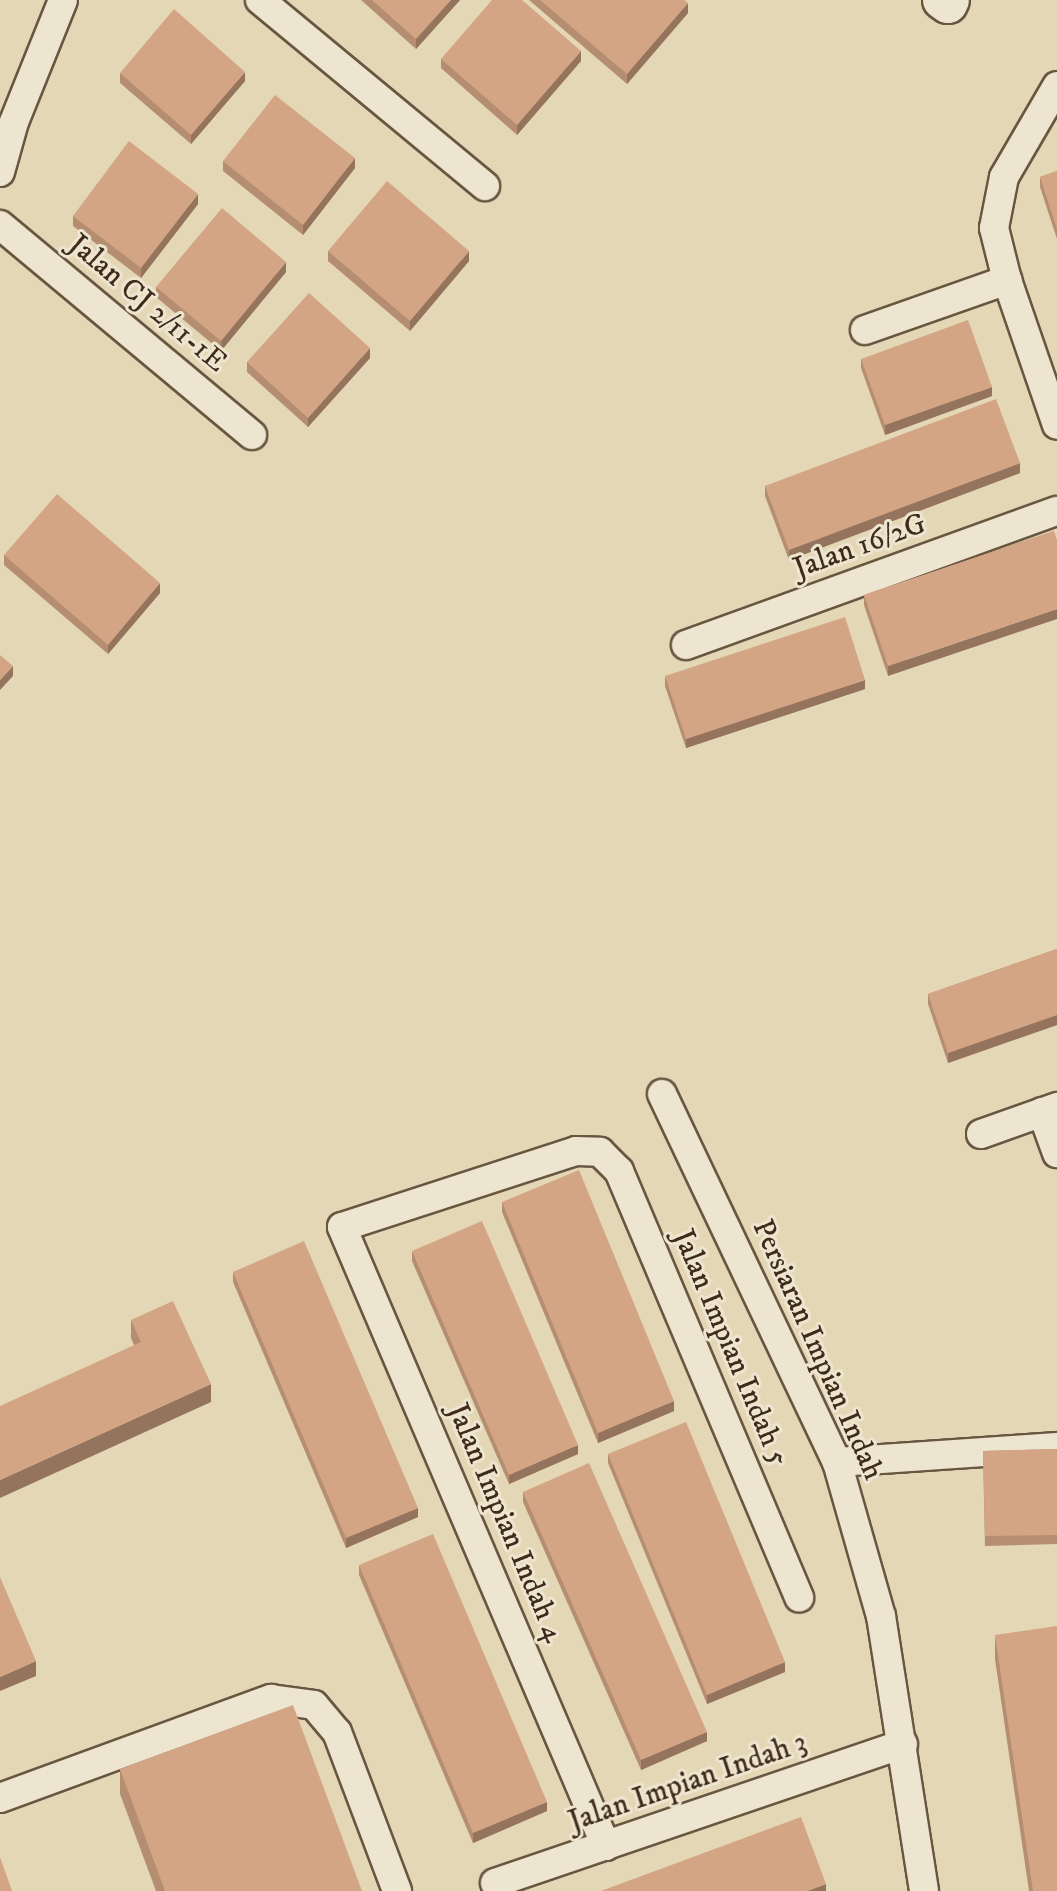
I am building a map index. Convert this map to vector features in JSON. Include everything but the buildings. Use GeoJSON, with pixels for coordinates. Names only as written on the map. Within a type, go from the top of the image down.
{"type":"FeatureCollection","features":[{"type":"Feature","properties":{"kind":"street"},"geometry":{"type":"LineString","coordinates":[[0,172],[14,122],[63,0]]}},
{"type":"Feature","properties":{"kind":"street"},"geometry":{"type":"LineString","coordinates":[[260,0],[485,186]]}},
{"type":"Feature","properties":{"kind":"street"},"geometry":{"type":"LineString","coordinates":[[1057,86],[1004,177],[994,228],[1007,280],[1057,425]]}},
{"type":"Feature","properties":{"kind":"street","name":"Jalan CJ 2/11-1E"},"geometry":{"type":"LineString","coordinates":[[0,225],[252,435]]}},
{"type":"Feature","properties":{"kind":"street"},"geometry":{"type":"LineString","coordinates":[[865,330],[1007,280]]}},
{"type":"Feature","properties":{"kind":"street","name":"Jalan 16/2G"},"geometry":{"type":"LineString","coordinates":[[686,645],[1057,511]]}},
{"type":"Feature","properties":{"kind":"street","name":"Persiaran Impian Indah"},"geometry":{"type":"LineString","coordinates":[[662,1094],[837,1462],[881,1616],[924,1891]]}},
{"type":"Feature","properties":{"kind":"street"},"geometry":{"type":"LineString","coordinates":[[981,1134],[1049,1110],[1057,1153]]}},
{"type":"Feature","properties":{"kind":"street","name":"Jalan Impian Indah 4"},"geometry":{"type":"LineString","coordinates":[[576,1151],[342,1227],[606,1846]]}},
{"type":"Feature","properties":{"kind":"street","name":"Jalan Impian Indah 5"},"geometry":{"type":"LineString","coordinates":[[576,1151],[600,1152],[619,1171],[799,1598]]}},
{"type":"Feature","properties":{"kind":"street"},"geometry":{"type":"LineString","coordinates":[[837,1462],[1057,1447]]}},
{"type":"Feature","properties":{"kind":"street"},"geometry":{"type":"LineString","coordinates":[[0,1798],[271,1699],[314,1705],[337,1732],[397,1891]]}},
{"type":"Feature","properties":{"kind":"street","name":"Jalan Impian Indah 3"},"geometry":{"type":"LineString","coordinates":[[495,1884],[903,1744]]}}]}
